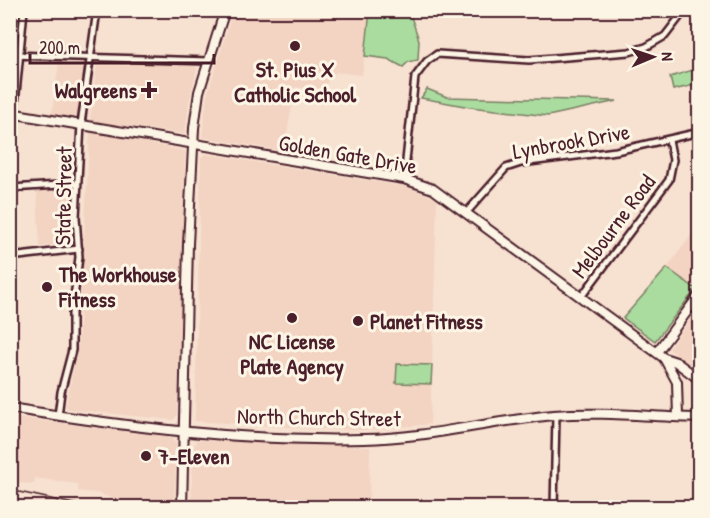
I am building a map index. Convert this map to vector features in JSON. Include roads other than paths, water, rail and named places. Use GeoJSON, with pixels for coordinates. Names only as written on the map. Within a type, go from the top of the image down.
{"type":"FeatureCollection","features":[{"type":"Feature","properties":{"kind":"main road"},"geometry":{"type":"LineString","coordinates":[[182,507],[193,145],[199,92],[225,10]]}},
{"type":"Feature","properties":{"kind":"main road","name":"Golden Gate Drive"},"geometry":{"type":"LineString","coordinates":[[12,113],[404,179],[433,189],[661,355],[676,362],[699,380]]}},
{"type":"Feature","properties":{"kind":"main road"},"geometry":{"type":"LineString","coordinates":[[661,355],[699,294]]}},
{"type":"Feature","properties":{"kind":"main road","name":"Golden Gate Drive"},"geometry":{"type":"LineString","coordinates":[[661,355],[678,388],[678,417]]}},
{"type":"Feature","properties":{"kind":"main road","name":"North Church Street"},"geometry":{"type":"LineString","coordinates":[[10,408],[184,431],[364,439],[411,436],[556,415],[699,418]]}},
{"type":"Feature","properties":{"kind":"street"},"geometry":{"type":"LineString","coordinates":[[12,113],[24,10]]}},
{"type":"Feature","properties":{"kind":"street","name":"State Street"},"geometry":{"type":"LineString","coordinates":[[58,416],[61,392],[71,355],[72,314],[79,249],[77,184],[81,124],[97,10]]}},
{"type":"Feature","properties":{"kind":"street"},"geometry":{"type":"LineString","coordinates":[[404,179],[416,77],[427,61],[444,53],[529,60],[637,50],[665,36],[685,10]]}},
{"type":"Feature","properties":{"kind":"street"},"geometry":{"type":"LineString","coordinates":[[10,55],[209,61]]}},
{"type":"Feature","properties":{"kind":"street","name":"Lynbrook Drive"},"geometry":{"type":"LineString","coordinates":[[467,212],[506,168],[669,140],[699,132]]}},
{"type":"Feature","properties":{"kind":"street","name":"Melbourne Road"},"geometry":{"type":"LineString","coordinates":[[581,297],[669,180],[673,160],[669,140]]}},
{"type":"Feature","properties":{"kind":"street"},"geometry":{"type":"LineString","coordinates":[[10,188],[77,184]]}},
{"type":"Feature","properties":{"kind":"street"},"geometry":{"type":"LineString","coordinates":[[10,257],[79,249]]}},
{"type":"Feature","properties":{"kind":"street"},"geometry":{"type":"LineString","coordinates":[[554,507],[556,415]]}},
{"type":"Feature","properties":{"kind":"railway"},"geometry":{"type":"LineString","coordinates":[[10,490],[92,508]]}},
{"type":"Feature","properties":{"kind":"place","name":"St. Pius X Catholic School"},"geometry":{"type":"Point","coordinates":[295,46]}},
{"type":"Feature","properties":{"kind":"place","name":"Walgreens"},"geometry":{"type":"Point","coordinates":[149,90]}},
{"type":"Feature","properties":{"kind":"place","name":"The Workhouse Fitness"},"geometry":{"type":"Point","coordinates":[47,287]}},
{"type":"Feature","properties":{"kind":"place","name":"NC License Plate Agency"},"geometry":{"type":"Point","coordinates":[292,318]}},
{"type":"Feature","properties":{"kind":"place","name":"Planet Fitness"},"geometry":{"type":"Point","coordinates":[358,321]}},
{"type":"Feature","properties":{"kind":"place","name":"7-Eleven"},"geometry":{"type":"Point","coordinates":[146,456]}}]}
